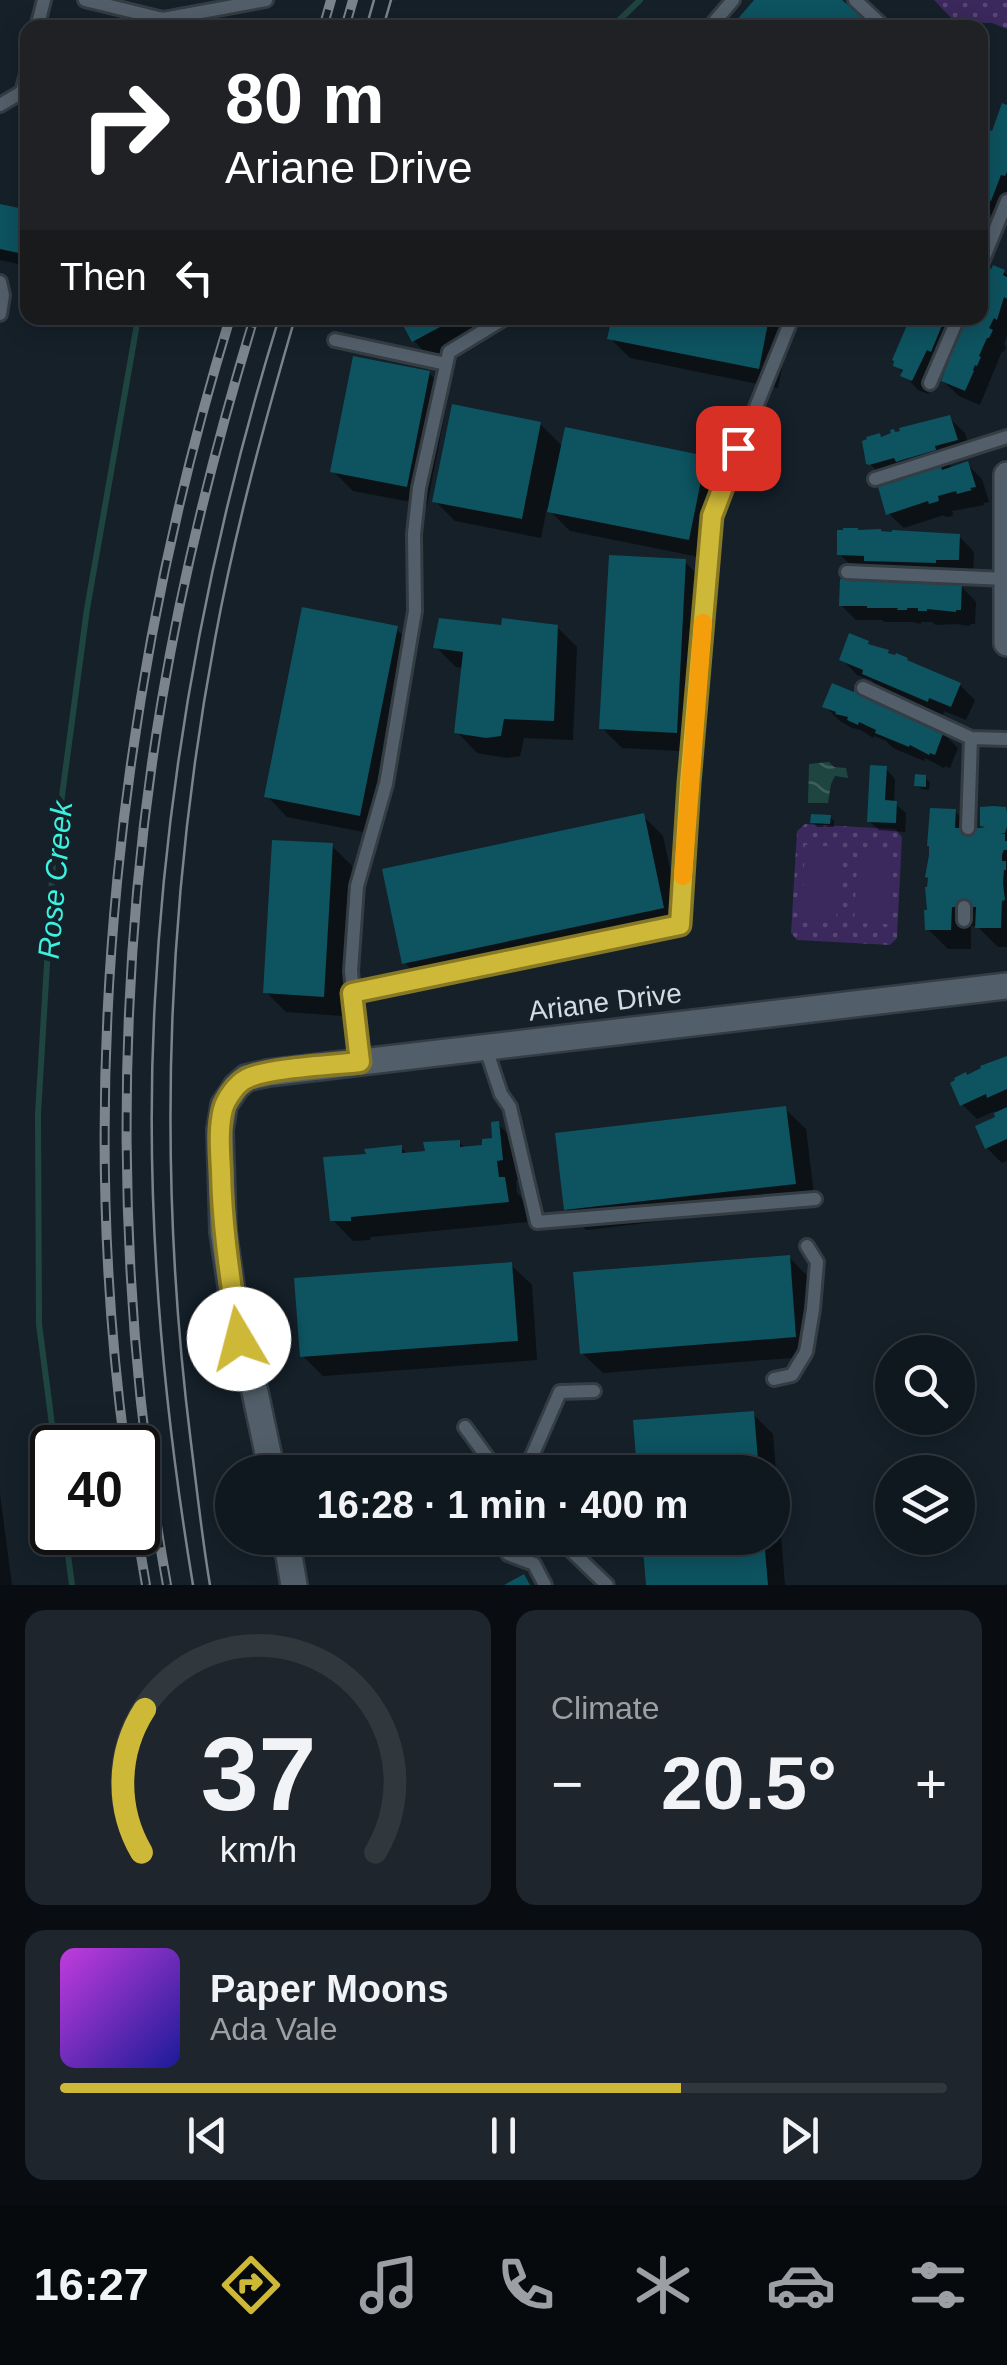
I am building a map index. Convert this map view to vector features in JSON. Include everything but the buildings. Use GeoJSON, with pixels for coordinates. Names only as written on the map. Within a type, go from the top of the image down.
{"type":"FeatureCollection","features":[{"type":"Feature","properties":{"kind":"street"},"geometry":{"type":"LineString","coordinates":[[1007,475],[1007,643]]}},
{"type":"Feature","properties":{"kind":"street","name":"Ariane Drive"},"geometry":{"type":"LineString","coordinates":[[268,1455],[239,1339],[223,1232],[220,1130],[224,1105],[246,1078],[268,1072],[1007,986]]}},
{"type":"Feature","properties":{"kind":"street"},"geometry":{"type":"LineString","coordinates":[[289,1555],[294,1585]]}},
{"type":"Feature","properties":{"kind":"lane"},"geometry":{"type":"LineString","coordinates":[[85,0],[163,18],[266,0]]}},
{"type":"Feature","properties":{"kind":"lane"},"geometry":{"type":"LineString","coordinates":[[716,20],[732,0]]}},
{"type":"Feature","properties":{"kind":"lane"},"geometry":{"type":"LineString","coordinates":[[855,0],[876,20]]}},
{"type":"Feature","properties":{"kind":"lane"},"geometry":{"type":"LineString","coordinates":[[988,247],[1007,201]]}},
{"type":"Feature","properties":{"kind":"lane"},"geometry":{"type":"LineString","coordinates":[[990,242],[1007,249]]}},
{"type":"Feature","properties":{"kind":"lane"},"geometry":{"type":"LineString","coordinates":[[0,282],[0,314]]}},
{"type":"Feature","properties":{"kind":"lane"},"geometry":{"type":"LineString","coordinates":[[360,1062],[352,993],[357,886],[386,784],[415,611],[414,534],[420,488],[449,352],[494,325]]}},
{"type":"Feature","properties":{"kind":"lane"},"geometry":{"type":"LineString","coordinates":[[352,993],[680,925],[712,516],[789,325]]}},
{"type":"Feature","properties":{"kind":"lane"},"geometry":{"type":"LineString","coordinates":[[930,383],[955,325]]}},
{"type":"Feature","properties":{"kind":"lane"},"geometry":{"type":"LineString","coordinates":[[335,340],[446,364]]}},
{"type":"Feature","properties":{"kind":"lane"},"geometry":{"type":"LineString","coordinates":[[875,478],[1007,437]]}},
{"type":"Feature","properties":{"kind":"lane"},"geometry":{"type":"LineString","coordinates":[[847,572],[1006,579]]}},
{"type":"Feature","properties":{"kind":"lane"},"geometry":{"type":"LineString","coordinates":[[863,688],[971,738],[1007,738]]}},
{"type":"Feature","properties":{"kind":"lane"},"geometry":{"type":"LineString","coordinates":[[968,828],[971,738]]}},
{"type":"Feature","properties":{"kind":"lane"},"geometry":{"type":"LineString","coordinates":[[485,1046],[501,1094],[510,1107],[537,1222],[815,1200]]}},
{"type":"Feature","properties":{"kind":"lane"},"geometry":{"type":"LineString","coordinates":[[774,1379],[792,1375],[806,1352],[817,1262],[807,1246]]}},
{"type":"Feature","properties":{"kind":"lane"},"geometry":{"type":"LineString","coordinates":[[532,1455],[560,1392],[594,1391]]}},
{"type":"Feature","properties":{"kind":"lane"},"geometry":{"type":"LineString","coordinates":[[465,1427],[486,1455]]}},
{"type":"Feature","properties":{"kind":"lane"},"geometry":{"type":"LineString","coordinates":[[511,1555],[534,1564],[544,1585]]}},
{"type":"Feature","properties":{"kind":"lane"},"geometry":{"type":"LineString","coordinates":[[576,1555],[607,1585]]}},
{"type":"Feature","properties":{"kind":"shaded area"},"geometry":{"type":"Polygon","coordinates":[[[934,0],[1007,0],[1007,29],[988,20],[953,20],[934,0]]]}},
{"type":"Feature","properties":{"kind":"shaded area"},"geometry":{"type":"Polygon","coordinates":[[[805,824],[895,829],[902,837],[897,938],[890,945],[797,940],[791,933],[797,831],[805,824]]]}},
{"type":"Feature","properties":{"kind":"shaded area"},"geometry":{"type":"Polygon","coordinates":[[[805,845],[840,847],[836,922],[802,920],[805,845]]]}},
{"type":"Feature","properties":{"kind":"shaded area"},"geometry":{"type":"Polygon","coordinates":[[[858,848],[893,850],[889,924],[854,923],[858,848]]]}},
{"type":"Feature","properties":{"kind":"water"},"geometry":{"type":"Polygon","coordinates":[[[829,762],[834,767],[846,768],[848,778],[835,776],[828,803],[808,803],[809,764],[829,762]]]}},
{"type":"Feature","properties":{"kind":"waterway","name":"Rose Creek"},"geometry":{"type":"LineString","coordinates":[[619,20],[640,0]]}},
{"type":"Feature","properties":{"kind":"waterway","name":"Rose Creek"},"geometry":{"type":"LineString","coordinates":[[52,1425],[39,1324],[38,1114],[53,863],[87,609],[137,325]]}},
{"type":"Feature","properties":{"kind":"waterway","name":"Rose Creek"},"geometry":{"type":"LineString","coordinates":[[68,1555],[72,1585]]}},
{"type":"Feature","properties":{"kind":"tram line"},"geometry":{"type":"LineString","coordinates":[[368,20],[374,0]]}},
{"type":"Feature","properties":{"kind":"tram line"},"geometry":{"type":"LineString","coordinates":[[385,20],[391,0]]}},
{"type":"Feature","properties":{"kind":"tram line"},"geometry":{"type":"LineString","coordinates":[[193,1585],[172,1439],[158,1293],[152,1146],[155,999],[170,826],[196,654],[233,485],[277,325]]}},
{"type":"Feature","properties":{"kind":"tram line"},"geometry":{"type":"LineString","coordinates":[[210,1585],[180,1342],[173,1241],[170,1141],[176,940],[198,739],[215,639],[251,477],[293,325]]}},
{"type":"Feature","properties":{"kind":"railway"},"geometry":{"type":"LineString","coordinates":[[325,20],[331,0]]}},
{"type":"Feature","properties":{"kind":"railway"},"geometry":{"type":"LineString","coordinates":[[347,20],[353,0]]}},
{"type":"Feature","properties":{"kind":"railway"},"geometry":{"type":"LineString","coordinates":[[123,1425],[111,1307],[105,1164],[107,1021],[118,877],[135,735],[160,593],[192,454],[228,325]]}},
{"type":"Feature","properties":{"kind":"railway"},"geometry":{"type":"LineString","coordinates":[[167,1585],[137,1365],[130,1254],[128,1030],[135,919],[146,808],[180,602],[252,325]]}},
{"type":"Feature","properties":{"kind":"railway"},"geometry":{"type":"LineString","coordinates":[[141,1555],[146,1585]]}},
{"type":"Feature","properties":{"kind":"slow traffic"},"geometry":{"type":"LineString","coordinates":[[683,876],[703,623]]}},
{"type":"Feature","properties":{"kind":"route"},"geometry":{"type":"LineString","coordinates":[[239,1339],[223,1232],[220,1156],[224,1105],[236,1087],[246,1078],[268,1072],[360,1062],[352,993],[680,925],[712,516],[738,448]]}}]}
